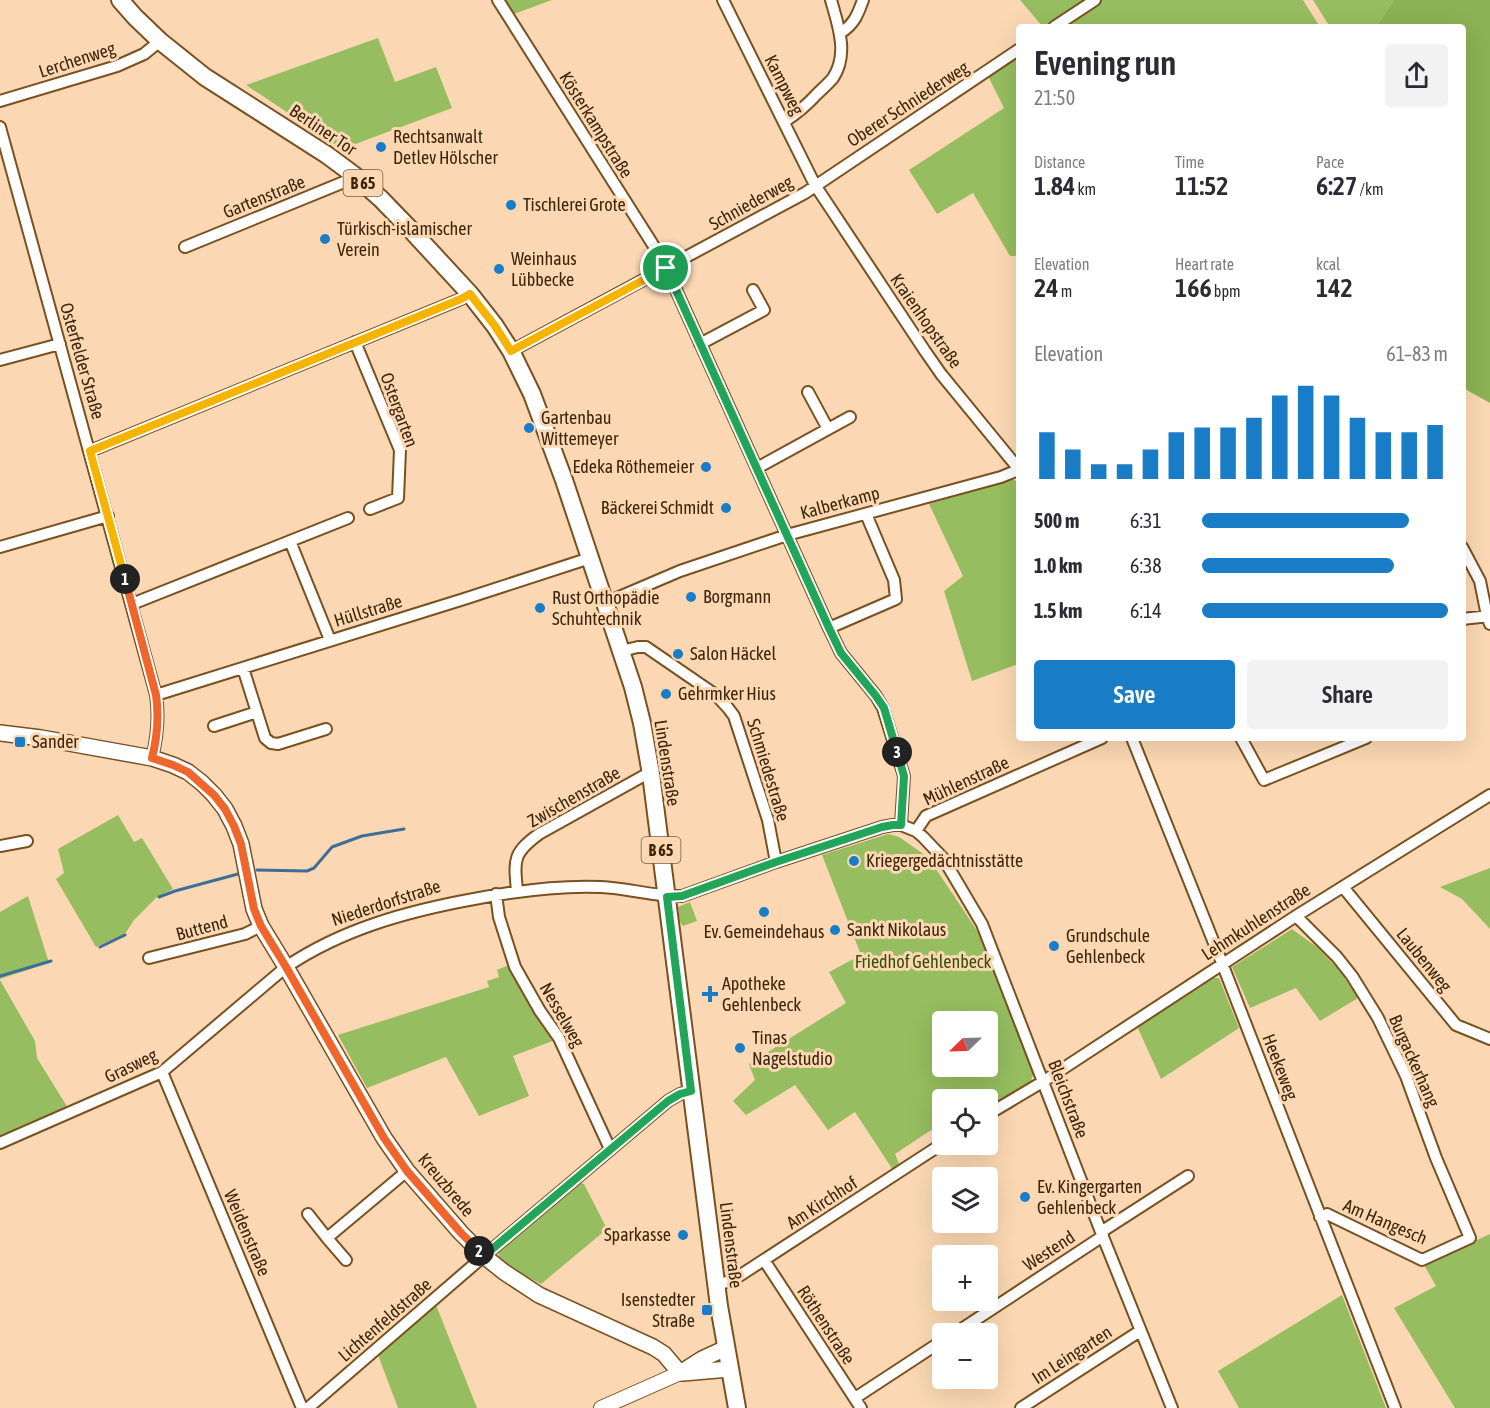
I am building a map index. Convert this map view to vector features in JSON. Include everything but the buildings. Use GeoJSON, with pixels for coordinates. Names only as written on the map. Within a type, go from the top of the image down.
{"type":"FeatureCollection","features":[{"type":"Feature","properties":{"kind":"main road","name":"B 65"},"geometry":{"type":"LineString","coordinates":[[120,0],[160,40]]}},
{"type":"Feature","properties":{"kind":"main road","name":"Berliner Tor"},"geometry":{"type":"LineString","coordinates":[[160,40],[206,77],[354,175],[410,229],[470,294],[495,326]]}},
{"type":"Feature","properties":{"kind":"main road","name":"Lindenstraße"},"geometry":{"type":"LineString","coordinates":[[495,326],[511,351],[532,394],[550,439],[621,651],[642,723],[651,774],[717,1285],[737,1408]]}},
{"type":"Feature","properties":{"kind":"main road"},"geometry":{"type":"LineString","coordinates":[[0,733],[152,758],[188,772],[214,795],[234,826],[241,844],[254,909],[261,926],[286,967]]}},
{"type":"Feature","properties":{"kind":"main road","name":"Kreuzbrede"},"geometry":{"type":"LineString","coordinates":[[286,967],[384,1138],[407,1171],[461,1233],[504,1272],[539,1295],[653,1347],[664,1354],[680,1373]]}},
{"type":"Feature","properties":{"kind":"main road"},"geometry":{"type":"LineString","coordinates":[[680,1373],[726,1348]]}},
{"type":"Feature","properties":{"kind":"main road"},"geometry":{"type":"LineString","coordinates":[[680,1373],[729,1369]]}},
{"type":"Feature","properties":{"kind":"street","name":"Kösterkampstraße"},"geometry":{"type":"LineString","coordinates":[[498,0],[662,259],[841,653],[884,708],[904,776],[901,825]]}},
{"type":"Feature","properties":{"kind":"street","name":"Kampweg"},"geometry":{"type":"LineString","coordinates":[[723,0],[815,184]]}},
{"type":"Feature","properties":{"kind":"street"},"geometry":{"type":"LineString","coordinates":[[784,122],[799,113],[834,75],[839,66],[840,33],[831,0]]}},
{"type":"Feature","properties":{"kind":"street"},"geometry":{"type":"LineString","coordinates":[[840,33],[848,29],[855,20],[863,0]]}},
{"type":"Feature","properties":{"kind":"street"},"geometry":{"type":"LineString","coordinates":[[1059,24],[1095,0]]}},
{"type":"Feature","properties":{"kind":"street","name":"Lerchenweg"},"geometry":{"type":"LineString","coordinates":[[0,101],[117,66],[144,54],[160,40]]}},
{"type":"Feature","properties":{"kind":"street","name":"Oberer Schniederweg"},"geometry":{"type":"LineString","coordinates":[[815,184],[1016,51]]}},
{"type":"Feature","properties":{"kind":"street","name":"Osterfelder Straße"},"geometry":{"type":"LineString","coordinates":[[0,127],[156,695],[158,707],[152,758]]}},
{"type":"Feature","properties":{"kind":"street","name":"Gartenstraße"},"geometry":{"type":"LineString","coordinates":[[186,247],[344,182],[354,175]]}},
{"type":"Feature","properties":{"kind":"street","name":"Schniederweg"},"geometry":{"type":"LineString","coordinates":[[511,351],[805,193],[815,184]]}},
{"type":"Feature","properties":{"kind":"street","name":"Kraienhopstraße"},"geometry":{"type":"LineString","coordinates":[[815,184],[941,374],[1016,467]]}},
{"type":"Feature","properties":{"kind":"street"},"geometry":{"type":"LineString","coordinates":[[700,344],[764,310],[753,291]]}},
{"type":"Feature","properties":{"kind":"street"},"geometry":{"type":"LineString","coordinates":[[90,451],[470,294]]}},
{"type":"Feature","properties":{"kind":"street","name":"Ostergarten"},"geometry":{"type":"LineString","coordinates":[[355,342],[400,450],[398,498],[370,509]]}},
{"type":"Feature","properties":{"kind":"street"},"geometry":{"type":"LineString","coordinates":[[0,360],[60,344]]}},
{"type":"Feature","properties":{"kind":"street"},"geometry":{"type":"LineString","coordinates":[[808,392],[828,429]]}},
{"type":"Feature","properties":{"kind":"street"},"geometry":{"type":"LineString","coordinates":[[757,468],[850,417]]}},
{"type":"Feature","properties":{"kind":"street","name":"Kalberkamp"},"geometry":{"type":"LineString","coordinates":[[605,603],[680,571],[787,535],[1001,477],[1016,470]]}},
{"type":"Feature","properties":{"kind":"street"},"geometry":{"type":"LineString","coordinates":[[829,628],[896,599],[894,580],[866,514]]}},
{"type":"Feature","properties":{"kind":"street"},"geometry":{"type":"LineString","coordinates":[[0,547],[108,516]]}},
{"type":"Feature","properties":{"kind":"street"},"geometry":{"type":"LineString","coordinates":[[132,604],[348,518]]}},
{"type":"Feature","properties":{"kind":"street"},"geometry":{"type":"LineString","coordinates":[[290,541],[330,640]]}},
{"type":"Feature","properties":{"kind":"street"},"geometry":{"type":"LineString","coordinates":[[1466,552],[1485,578],[1489,619],[1466,619]]}},
{"type":"Feature","properties":{"kind":"street","name":"Hüllstraße"},"geometry":{"type":"LineString","coordinates":[[156,695],[590,558]]}},
{"type":"Feature","properties":{"kind":"street","name":"Schmiedestraße"},"geometry":{"type":"LineString","coordinates":[[621,651],[646,647],[716,695],[728,708],[737,723],[768,820],[776,862]]}},
{"type":"Feature","properties":{"kind":"street"},"geometry":{"type":"LineString","coordinates":[[243,668],[265,738],[271,743],[278,744],[326,729]]}},
{"type":"Feature","properties":{"kind":"street"},"geometry":{"type":"LineString","coordinates":[[214,726],[257,712]]}},
{"type":"Feature","properties":{"kind":"street","name":"Mühlenstraße"},"geometry":{"type":"LineString","coordinates":[[915,831],[926,816],[1095,741]]}},
{"type":"Feature","properties":{"kind":"street","name":"Heekeweg"},"geometry":{"type":"LineString","coordinates":[[1133,741],[1395,1408]]}},
{"type":"Feature","properties":{"kind":"street"},"geometry":{"type":"LineString","coordinates":[[1243,741],[1264,780],[1359,741]]}},
{"type":"Feature","properties":{"kind":"street","name":"Zwischenstraße"},"geometry":{"type":"LineString","coordinates":[[517,891],[516,862],[518,853],[525,844],[635,780],[651,774]]}},
{"type":"Feature","properties":{"kind":"street","name":"Lehmkuhlenstraße"},"geometry":{"type":"LineString","coordinates":[[1044,1081],[1222,963],[1490,795]]}},
{"type":"Feature","properties":{"kind":"street"},"geometry":{"type":"LineString","coordinates":[[667,897],[682,896],[882,827],[901,825]]}},
{"type":"Feature","properties":{"kind":"street","name":"Bleichstraße"},"geometry":{"type":"LineString","coordinates":[[901,825],[915,831],[943,858],[982,924],[1172,1408]]}},
{"type":"Feature","properties":{"kind":"street"},"geometry":{"type":"LineString","coordinates":[[0,846],[27,842]]}},
{"type":"Feature","properties":{"kind":"street","name":"Niederdorfstraße"},"geometry":{"type":"LineString","coordinates":[[286,967],[307,953],[345,934],[390,918],[496,894],[559,887],[602,887],[648,892],[667,897]]}},
{"type":"Feature","properties":{"kind":"street","name":"Laubenweg"},"geometry":{"type":"LineString","coordinates":[[1343,887],[1456,1025],[1490,1039]]}},
{"type":"Feature","properties":{"kind":"street","name":"Nesselweg"},"geometry":{"type":"LineString","coordinates":[[496,894],[499,917],[515,967],[540,1011],[559,1038],[610,1149]]}},
{"type":"Feature","properties":{"kind":"street","name":"Burgackerhang"},"geometry":{"type":"LineString","coordinates":[[1296,916],[1337,957],[1352,976],[1378,1018],[1406,1076],[1436,1158],[1470,1238]]}},
{"type":"Feature","properties":{"kind":"street","name":"Buttend"},"geometry":{"type":"LineString","coordinates":[[149,958],[245,933],[261,926]]}},
{"type":"Feature","properties":{"kind":"street","name":"Grasweg"},"geometry":{"type":"LineString","coordinates":[[0,1143],[162,1072],[286,967]]}},
{"type":"Feature","properties":{"kind":"street","name":"Weidenstraße"},"geometry":{"type":"LineString","coordinates":[[162,1072],[302,1408]]}},
{"type":"Feature","properties":{"kind":"street"},"geometry":{"type":"LineString","coordinates":[[998,1108],[1044,1081]]}},
{"type":"Feature","properties":{"kind":"street","name":"Lichtenfeldstraße"},"geometry":{"type":"LineString","coordinates":[[308,1408],[610,1149],[668,1101],[691,1091]]}},
{"type":"Feature","properties":{"kind":"street","name":"Am Kirchhof"},"geometry":{"type":"LineString","coordinates":[[717,1285],[733,1280],[932,1151]]}},
{"type":"Feature","properties":{"kind":"street"},"geometry":{"type":"LineString","coordinates":[[327,1238],[407,1171]]}},
{"type":"Feature","properties":{"kind":"street","name":"Westend"},"geometry":{"type":"LineString","coordinates":[[970,1323],[1188,1176]]}},
{"type":"Feature","properties":{"kind":"street"},"geometry":{"type":"LineString","coordinates":[[308,1214],[346,1260]]}},
{"type":"Feature","properties":{"kind":"street","name":"Am Hangesch"},"geometry":{"type":"LineString","coordinates":[[1320,1217],[1327,1214],[1422,1260],[1470,1238]]}},
{"type":"Feature","properties":{"kind":"street","name":"Röthenstraße"},"geometry":{"type":"LineString","coordinates":[[764,1260],[861,1408]]}},
{"type":"Feature","properties":{"kind":"street","name":"Im Leingarten"},"geometry":{"type":"LineString","coordinates":[[1021,1408],[1140,1330]]}},
{"type":"Feature","properties":{"kind":"street"},"geometry":{"type":"LineString","coordinates":[[855,1398],[932,1348]]}},
{"type":"Feature","properties":{"kind":"street"},"geometry":{"type":"LineString","coordinates":[[601,1408],[680,1373]]}},
{"type":"Feature","properties":{"kind":"green space"},"geometry":{"type":"Polygon","coordinates":[[[504,0],[552,0],[514,14],[504,0]]]}},
{"type":"Feature","properties":{"kind":"green space"},"geometry":{"type":"Polygon","coordinates":[[[1020,0],[1086,0],[1050,24],[1040,24],[1020,0]]]}},
{"type":"Feature","properties":{"kind":"green space"},"geometry":{"type":"Polygon","coordinates":[[[1101,0],[1303,0],[1318,24],[1064,24],[1101,0]]]}},
{"type":"Feature","properties":{"kind":"green space"},"geometry":{"type":"Polygon","coordinates":[[[1313,0],[1394,0],[1378,24],[1328,24],[1313,0]]]}},
{"type":"Feature","properties":{"kind":"green space"},"geometry":{"type":"Polygon","coordinates":[[[1394,0],[1490,0],[1490,403],[1466,390],[1466,24],[1378,24],[1394,0]]]}},
{"type":"Feature","properties":{"kind":"green space"},"geometry":{"type":"Polygon","coordinates":[[[378,38],[395,82],[436,67],[452,108],[342,149],[246,85],[378,38]]]}},
{"type":"Feature","properties":{"kind":"green space"},"geometry":{"type":"Polygon","coordinates":[[[1016,55],[1016,256],[1010,256],[973,193],[937,214],[909,170],[1004,108],[987,74],[1016,55]]]}},
{"type":"Feature","properties":{"kind":"green space"},"geometry":{"type":"Polygon","coordinates":[[[1010,478],[1016,481],[1016,665],[972,681],[944,591],[963,576],[929,504],[1010,478]]]}},
{"type":"Feature","properties":{"kind":"green space"},"geometry":{"type":"Polygon","coordinates":[[[118,815],[134,842],[142,838],[173,889],[158,896],[134,920],[125,934],[96,947],[56,879],[64,873],[58,849],[118,815]]]}},
{"type":"Feature","properties":{"kind":"green space","name":"Friedhof Gehlenbeck"},"geometry":{"type":"Polygon","coordinates":[[[888,834],[899,837],[928,857],[980,935],[1034,1072],[1031,1081],[998,1102],[998,1089],[932,1089],[932,1131],[895,1154],[900,1166],[893,1170],[855,1112],[828,1130],[795,1085],[746,1115],[733,1101],[755,1080],[749,1064],[846,1003],[829,972],[861,955],[822,855],[888,834]]]}},
{"type":"Feature","properties":{"kind":"green space"},"geometry":{"type":"Polygon","coordinates":[[[1490,868],[1490,929],[1462,899],[1440,887],[1490,868]]]}},
{"type":"Feature","properties":{"kind":"green space"},"geometry":{"type":"Polygon","coordinates":[[[28,896],[49,963],[0,979],[0,912],[28,896]]]}},
{"type":"Feature","properties":{"kind":"green space"},"geometry":{"type":"Polygon","coordinates":[[[690,902],[697,921],[683,926],[680,922],[678,907],[690,902]]]}},
{"type":"Feature","properties":{"kind":"green space"},"geometry":{"type":"Polygon","coordinates":[[[1292,929],[1317,947],[1340,971],[1358,998],[1320,1021],[1296,988],[1250,1008],[1232,967],[1292,929]]]}},
{"type":"Feature","properties":{"kind":"green space"},"geometry":{"type":"Polygon","coordinates":[[[511,964],[555,1040],[513,1056],[529,1096],[479,1116],[446,1057],[367,1088],[338,1035],[489,987],[487,981],[499,977],[497,970],[511,964]]]}},
{"type":"Feature","properties":{"kind":"green space"},"geometry":{"type":"Polygon","coordinates":[[[1211,978],[1219,978],[1239,1028],[1161,1079],[1136,1024],[1211,978]]]}},
{"type":"Feature","properties":{"kind":"green space"},"geometry":{"type":"Polygon","coordinates":[[[0,980],[35,1041],[37,1058],[68,1108],[0,1138],[0,980]]]}},
{"type":"Feature","properties":{"kind":"green space"},"geometry":{"type":"Polygon","coordinates":[[[578,1182],[584,1184],[607,1229],[541,1284],[518,1272],[499,1258],[498,1252],[578,1182]]]}},
{"type":"Feature","properties":{"kind":"green space"},"geometry":{"type":"Polygon","coordinates":[[[1490,1234],[1490,1408],[1455,1408],[1394,1308],[1436,1286],[1424,1265],[1490,1234]]]}},
{"type":"Feature","properties":{"kind":"green space"},"geometry":{"type":"Polygon","coordinates":[[[1342,1295],[1386,1408],[1239,1408],[1218,1371],[1342,1295]]]}},
{"type":"Feature","properties":{"kind":"green space"},"geometry":{"type":"Polygon","coordinates":[[[436,1305],[477,1408],[398,1408],[378,1355],[436,1305]]]}},
{"type":"Feature","properties":{"kind":"waterway"},"geometry":{"type":"LineString","coordinates":[[257,870],[307,871],[314,868],[332,847],[362,836],[404,829]]}},
{"type":"Feature","properties":{"kind":"waterway"},"geometry":{"type":"LineString","coordinates":[[159,897],[238,874]]}},
{"type":"Feature","properties":{"kind":"waterway"},"geometry":{"type":"LineString","coordinates":[[100,947],[125,935]]}},
{"type":"Feature","properties":{"kind":"waterway"},"geometry":{"type":"LineString","coordinates":[[0,976],[51,961]]}},
{"type":"Feature","properties":{"kind":"place","name":"Rechtsanwalt Detlev Hölscher"},"geometry":{"type":"Point","coordinates":[381,147]}},
{"type":"Feature","properties":{"kind":"place","name":"Tischlerei Grote"},"geometry":{"type":"Point","coordinates":[511,205]}},
{"type":"Feature","properties":{"kind":"place","name":"Türkisch-islamischer Verein"},"geometry":{"type":"Point","coordinates":[325,239]}},
{"type":"Feature","properties":{"kind":"place","name":"Weinhaus Lübbecke"},"geometry":{"type":"Point","coordinates":[499,269]}},
{"type":"Feature","properties":{"kind":"place","name":"Gartenbau Wittemeyer"},"geometry":{"type":"Point","coordinates":[529,428]}},
{"type":"Feature","properties":{"kind":"place","name":"Edeka Röthemeier"},"geometry":{"type":"Point","coordinates":[706,467]}},
{"type":"Feature","properties":{"kind":"place","name":"Bäckerei Schmidt"},"geometry":{"type":"Point","coordinates":[726,508]}},
{"type":"Feature","properties":{"kind":"place","name":"Borgmann"},"geometry":{"type":"Point","coordinates":[691,597]}},
{"type":"Feature","properties":{"kind":"place","name":"Rust Orthopädie Schuhtechnik"},"geometry":{"type":"Point","coordinates":[540,608]}},
{"type":"Feature","properties":{"kind":"place","name":"Salon Häckel"},"geometry":{"type":"Point","coordinates":[678,654]}},
{"type":"Feature","properties":{"kind":"place","name":"Gehrmker Hius"},"geometry":{"type":"Point","coordinates":[666,694]}},
{"type":"Feature","properties":{"kind":"place","name":"Sander"},"geometry":{"type":"Point","coordinates":[20,742]}},
{"type":"Feature","properties":{"kind":"place","name":"Kriegergedächtnisstätte"},"geometry":{"type":"Point","coordinates":[854,861]}},
{"type":"Feature","properties":{"kind":"place","name":"Ev. Gemeindehaus"},"geometry":{"type":"Point","coordinates":[764,912]}},
{"type":"Feature","properties":{"kind":"place","name":"Sankt Nikolaus"},"geometry":{"type":"Point","coordinates":[835,930]}},
{"type":"Feature","properties":{"kind":"place","name":"Grundschule Gehlenbeck"},"geometry":{"type":"Point","coordinates":[1054,946]}},
{"type":"Feature","properties":{"kind":"place","name":"Apotheke Gehlenbeck"},"geometry":{"type":"Point","coordinates":[710,994]}},
{"type":"Feature","properties":{"kind":"place","name":"Tinas Nagelstudio"},"geometry":{"type":"Point","coordinates":[740,1048]}},
{"type":"Feature","properties":{"kind":"place","name":"Ev. Kingergarten Gehlenbeck"},"geometry":{"type":"Point","coordinates":[1025,1197]}},
{"type":"Feature","properties":{"kind":"place","name":"Sparkasse"},"geometry":{"type":"Point","coordinates":[683,1235]}},
{"type":"Feature","properties":{"kind":"place","name":"Isenstedter Straße"},"geometry":{"type":"Point","coordinates":[707,1310]}},
{"type":"Feature","properties":{"kind":"route"},"geometry":{"type":"LineString","coordinates":[[666,268],[841,653],[884,708],[904,776],[901,825],[882,827],[682,896],[667,897],[691,1091],[668,1101],[484,1256],[407,1171],[384,1138],[261,926],[254,909],[241,844],[225,809],[202,783],[188,772],[152,758],[158,707],[156,695],[90,451],[470,294],[511,351],[666,268]]}}]}
